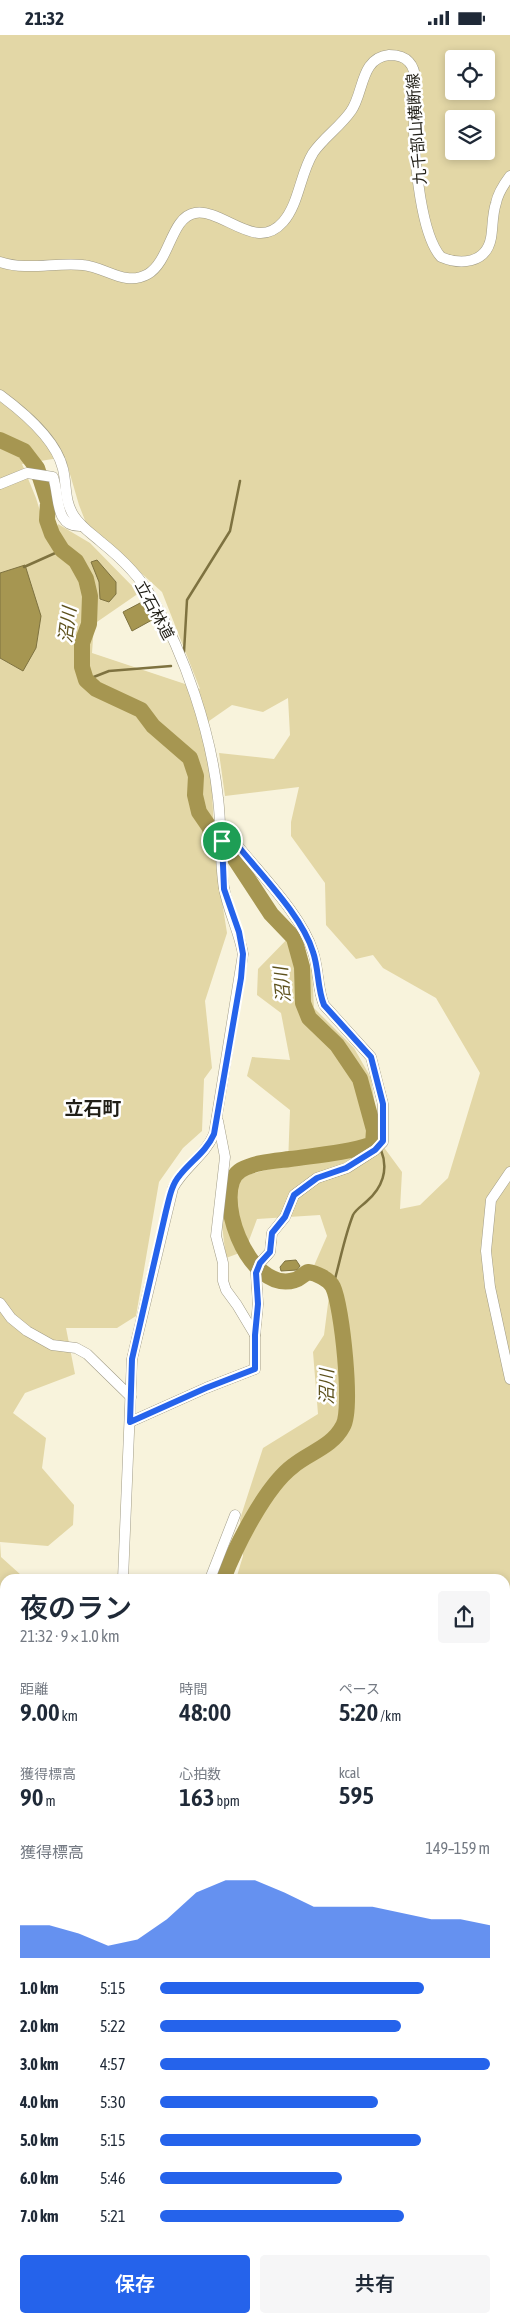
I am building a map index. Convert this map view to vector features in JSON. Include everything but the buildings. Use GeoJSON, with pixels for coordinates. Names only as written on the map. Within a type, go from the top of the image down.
{"type":"FeatureCollection","features":[{"type":"Feature","properties":{"kind":"street","name":"九千部山横断線"},"geometry":{"type":"LineString","coordinates":[[0,263],[25,266],[83,265],[98,267],[123,278],[138,278],[148,274],[156,267],[179,224],[185,217],[193,213],[214,215],[236,227],[251,232],[274,229],[286,218],[304,170],[314,153],[351,111],[358,99],[367,69],[374,60],[383,56],[402,57],[410,62],[414,70],[416,88],[414,131],[417,165],[429,239],[441,257],[461,263],[478,257],[484,252],[491,238],[496,201],[510,176]]}},
{"type":"Feature","properties":{"kind":"street","name":"立石林道"},"geometry":{"type":"LineString","coordinates":[[0,395],[14,405],[36,427],[59,457],[63,469],[69,509],[82,527],[120,558],[140,579],[152,598],[186,673],[212,757],[222,841],[224,889],[239,932],[243,954],[217,1120]]}},
{"type":"Feature","properties":{"kind":"street"},"geometry":{"type":"LineString","coordinates":[[0,484],[27,473],[53,477],[60,515],[64,523],[73,527],[82,527]]}},
{"type":"Feature","properties":{"kind":"street"},"geometry":{"type":"LineString","coordinates":[[130,1422],[206,1388],[255,1369],[258,1268],[270,1252],[272,1233],[285,1217],[294,1195],[317,1178],[346,1168],[375,1150],[383,1141],[383,1104],[371,1057],[324,1005],[320,995],[313,951],[301,925],[234,841],[222,841]]}},
{"type":"Feature","properties":{"kind":"street"},"geometry":{"type":"LineString","coordinates":[[217,1120],[225,1157],[216,1236],[223,1263],[223,1281],[226,1290],[238,1305],[255,1335]]}},
{"type":"Feature","properties":{"kind":"street"},"geometry":{"type":"LineString","coordinates":[[123,1574],[132,1359],[172,1188],[179,1176],[210,1144],[217,1120]]}},
{"type":"Feature","properties":{"kind":"street"},"geometry":{"type":"LineString","coordinates":[[510,1172],[491,1200],[486,1251],[490,1287],[510,1379]]}},
{"type":"Feature","properties":{"kind":"street"},"geometry":{"type":"LineString","coordinates":[[0,1303],[11,1318],[27,1331],[52,1345],[76,1348],[87,1354],[131,1397]]}},
{"type":"Feature","properties":{"kind":"street"},"geometry":{"type":"LineString","coordinates":[[212,1574],[235,1515]]}},
{"type":"Feature","properties":{"kind":"shaded area"},"geometry":{"type":"Polygon","coordinates":[[[0,35],[510,35],[510,1574],[238,1574],[243,1556],[240,1519],[263,1448],[318,1414],[313,1352],[324,1335],[329,1296],[313,1268],[327,1236],[320,1215],[257,1219],[245,1251],[226,1258],[221,1217],[225,1181],[288,1164],[290,1110],[247,1076],[252,1057],[290,1060],[281,1013],[257,995],[258,969],[295,931],[312,971],[314,1008],[354,1048],[371,1078],[380,1142],[402,1172],[400,1209],[420,1205],[448,1178],[480,1073],[436,998],[383,968],[373,955],[356,959],[326,925],[325,883],[291,836],[291,822],[299,787],[225,796],[219,753],[274,759],[290,735],[288,698],[263,712],[232,705],[209,721],[215,857],[227,933],[205,1001],[212,1068],[204,1079],[202,1131],[183,1148],[159,1182],[136,1316],[117,1328],[66,1328],[75,1374],[25,1393],[13,1413],[46,1438],[42,1468],[74,1505],[73,1525],[48,1546],[0,1542],[0,658],[23,671],[0,573],[0,35]],[[65,457],[22,464],[36,498],[51,547],[58,524],[90,543],[139,593],[94,624],[92,653],[200,689],[162,592],[86,523],[65,457]]]}},
{"type":"Feature","properties":{"kind":"shaded area"},"geometry":{"type":"Polygon","coordinates":[[[97,560],[116,582],[116,594],[109,602],[100,599],[99,582],[91,562],[97,560]]]}},
{"type":"Feature","properties":{"kind":"shaded area"},"geometry":{"type":"Polygon","coordinates":[[[25,565],[41,616],[36,648],[23,671],[0,658],[0,573],[25,565]]]}},
{"type":"Feature","properties":{"kind":"shaded area"},"geometry":{"type":"Polygon","coordinates":[[[142,602],[152,620],[132,631],[123,612],[142,602]]]}},
{"type":"Feature","properties":{"kind":"shaded area"},"geometry":{"type":"Polygon","coordinates":[[[296,1260],[300,1266],[297,1270],[281,1271],[280,1267],[285,1261],[296,1260]]]}},
{"type":"Feature","properties":{"kind":"shaded area"},"geometry":{"type":"Polygon","coordinates":[[[0,1542],[1,1557],[20,1574],[0,1574],[0,1542]]]}},
{"type":"Feature","properties":{"kind":"waterway","name":"沼川"},"geometry":{"type":"LineString","coordinates":[[0,440],[24,451],[37,468],[48,502],[47,520],[52,534],[62,550],[76,561],[86,579],[90,596],[89,624],[82,643],[82,667],[86,680],[96,689],[141,710],[153,726],[190,758],[196,776],[195,795],[199,812],[210,828],[212,845],[218,850],[233,856],[271,914],[294,938],[302,967],[303,1003],[309,1018],[337,1045],[360,1079],[374,1130],[373,1144],[342,1152],[271,1161],[246,1167],[232,1181],[230,1197],[232,1217],[238,1237],[249,1257],[262,1272],[278,1280],[295,1280],[308,1272],[325,1279],[333,1287],[343,1335],[347,1400],[343,1426],[333,1439],[293,1466],[272,1488],[243,1534],[225,1574]]}},
{"type":"Feature","properties":{"kind":"waterway"},"geometry":{"type":"LineString","coordinates":[[184,652],[187,600],[230,531],[240,481]]}},
{"type":"Feature","properties":{"kind":"waterway"},"geometry":{"type":"LineString","coordinates":[[24,567],[62,550]]}},
{"type":"Feature","properties":{"kind":"waterway"},"geometry":{"type":"LineString","coordinates":[[86,680],[109,671],[171,666]]}},
{"type":"Feature","properties":{"kind":"waterway"},"geometry":{"type":"LineString","coordinates":[[333,1286],[353,1215],[377,1190],[383,1178],[384,1165],[381,1150]]}},
{"type":"Feature","properties":{"kind":"district","name":"立石町"},"geometry":{"type":"Point","coordinates":[93,1108]}},
{"type":"Feature","properties":{"kind":"route"},"geometry":{"type":"LineString","coordinates":[[222,841],[234,841],[301,925],[313,951],[318,972],[320,995],[324,1005],[371,1057],[380,1084],[383,1104],[383,1141],[375,1150],[346,1168],[317,1178],[294,1195],[285,1217],[272,1233],[270,1252],[260,1263],[256,1273],[258,1304],[255,1335],[255,1369],[206,1388],[130,1422],[132,1359],[166,1211],[172,1188],[179,1176],[203,1154],[214,1134],[241,978],[243,954],[239,932],[224,889],[222,841]]}}]}
